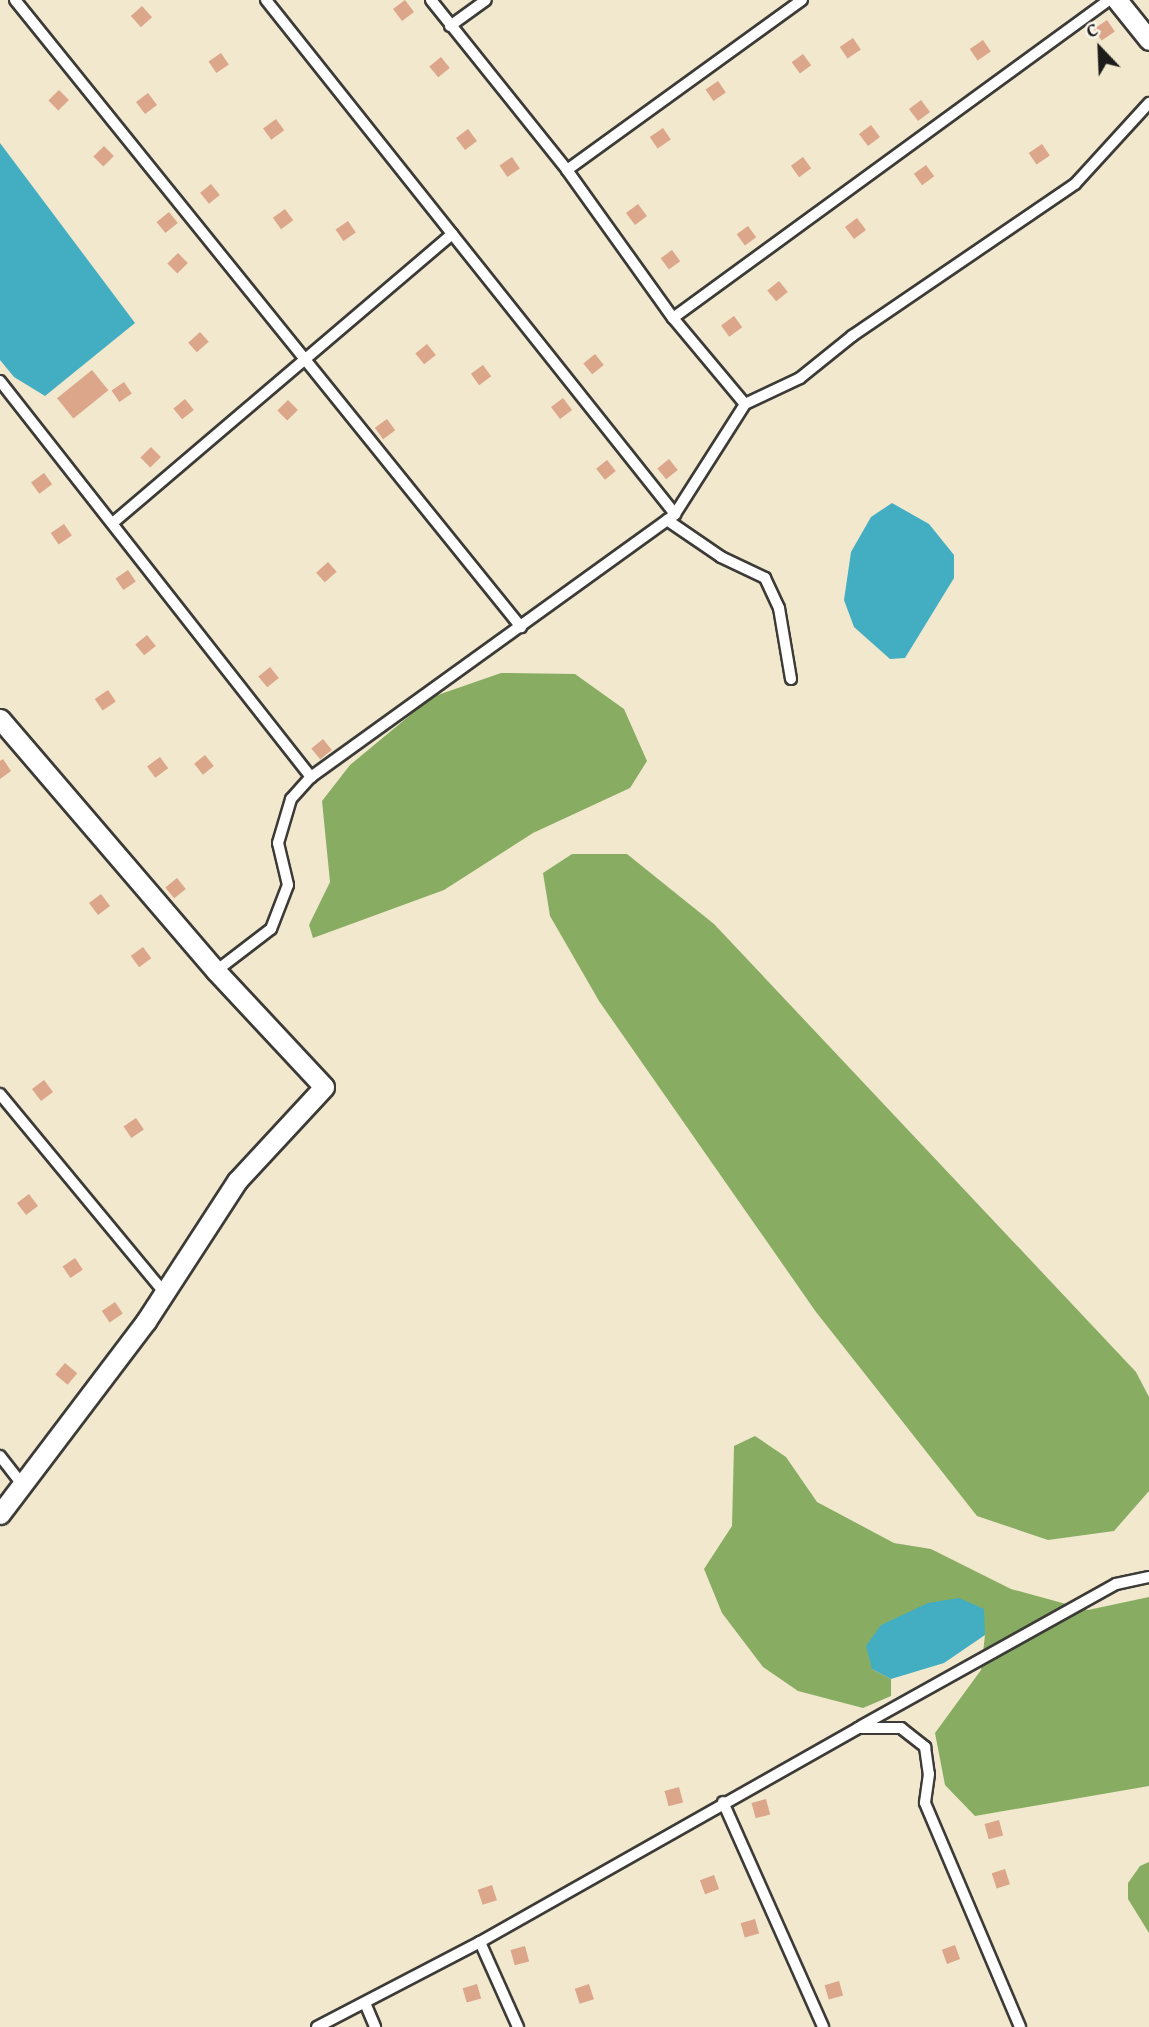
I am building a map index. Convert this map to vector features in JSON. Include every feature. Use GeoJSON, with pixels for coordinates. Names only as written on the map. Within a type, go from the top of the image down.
{"type":"FeatureCollection","features":[{"type":"Feature","properties":{"kind":"street"},"geometry":{"type":"LineString","coordinates":[[1117,0],[1149,40]]}},
{"type":"Feature","properties":{"kind":"street"},"geometry":{"type":"LineString","coordinates":[[0,719],[216,971],[324,1087],[237,1181],[164,1292],[0,1514]]}},
{"type":"Feature","properties":{"kind":"lane"},"geometry":{"type":"LineString","coordinates":[[15,0],[521,627]]}},
{"type":"Feature","properties":{"kind":"lane"},"geometry":{"type":"LineString","coordinates":[[266,0],[452,234],[671,517],[721,557],[765,578],[779,607],[791,679]]}},
{"type":"Feature","properties":{"kind":"lane"},"geometry":{"type":"LineString","coordinates":[[431,0],[567,170],[673,318],[745,404]]}},
{"type":"Feature","properties":{"kind":"lane"},"geometry":{"type":"LineString","coordinates":[[450,26],[486,0]]}},
{"type":"Feature","properties":{"kind":"lane"},"geometry":{"type":"LineString","coordinates":[[567,170],[802,0]]}},
{"type":"Feature","properties":{"kind":"lane"},"geometry":{"type":"LineString","coordinates":[[673,318],[1109,0]]}},
{"type":"Feature","properties":{"kind":"lane"},"geometry":{"type":"LineString","coordinates":[[216,971],[271,929],[288,885],[278,843],[291,799],[311,777],[671,517],[745,404],[800,378],[852,336],[1075,184],[1149,103]]}},
{"type":"Feature","properties":{"kind":"lane"},"geometry":{"type":"LineString","coordinates":[[115,521],[305,362],[452,234]]}},
{"type":"Feature","properties":{"kind":"lane"},"geometry":{"type":"LineString","coordinates":[[0,381],[115,521],[311,777]]}},
{"type":"Feature","properties":{"kind":"lane"},"geometry":{"type":"LineString","coordinates":[[0,1094],[164,1292]]}},
{"type":"Feature","properties":{"kind":"lane"},"geometry":{"type":"LineString","coordinates":[[0,1456],[22,1484]]}},
{"type":"Feature","properties":{"kind":"lane"},"geometry":{"type":"LineString","coordinates":[[317,2027],[480,1942],[723,1802],[1116,1584],[1149,1577]]}},
{"type":"Feature","properties":{"kind":"lane"},"geometry":{"type":"LineString","coordinates":[[858,1728],[901,1728],[925,1747],[929,1774],[925,1803],[1020,2027]]}},
{"type":"Feature","properties":{"kind":"lane"},"geometry":{"type":"LineString","coordinates":[[723,1802],[823,2027]]}},
{"type":"Feature","properties":{"kind":"lane"},"geometry":{"type":"LineString","coordinates":[[480,1942],[518,2027]]}},
{"type":"Feature","properties":{"kind":"lane"},"geometry":{"type":"LineString","coordinates":[[365,2003],[375,2027]]}},
{"type":"Feature","properties":{"kind":"green space"},"geometry":{"type":"Polygon","coordinates":[[[501,673],[575,674],[624,709],[647,761],[630,788],[533,833],[444,890],[313,938],[309,925],[330,882],[322,801],[350,765],[432,697],[501,673]]]}},
{"type":"Feature","properties":{"kind":"green space"},"geometry":{"type":"Polygon","coordinates":[[[572,854],[627,854],[714,924],[1136,1372],[1149,1397],[1149,1491],[1114,1531],[1048,1540],[977,1516],[816,1312],[599,1001],[550,916],[543,873],[572,854]]]}},
{"type":"Feature","properties":{"kind":"green space"},"geometry":{"type":"Polygon","coordinates":[[[755,1436],[786,1457],[817,1502],[894,1543],[931,1549],[1011,1589],[1088,1610],[1149,1597],[1149,1786],[975,1816],[945,1785],[935,1733],[981,1670],[985,1635],[872,1669],[891,1679],[891,1696],[863,1708],[798,1691],[763,1667],[722,1613],[704,1569],[732,1526],[734,1446],[755,1436]]]}},
{"type":"Feature","properties":{"kind":"green space"},"geometry":{"type":"Polygon","coordinates":[[[1149,1862],[1149,1933],[1128,1899],[1128,1883],[1140,1866],[1149,1862]]]}},
{"type":"Feature","properties":{"kind":"water"},"geometry":{"type":"Polygon","coordinates":[[[0,143],[135,323],[45,396],[14,377],[0,360],[0,143]]]}},
{"type":"Feature","properties":{"kind":"water"},"geometry":{"type":"Polygon","coordinates":[[[892,503],[929,524],[954,555],[954,578],[905,658],[890,659],[854,627],[844,600],[851,552],[871,517],[892,503]]]}},
{"type":"Feature","properties":{"kind":"water"},"geometry":{"type":"Polygon","coordinates":[[[959,1598],[984,1609],[985,1635],[944,1663],[891,1679],[872,1669],[866,1646],[881,1625],[928,1603],[959,1598]]]}},
{"type":"Feature","properties":{"kind":"building"},"geometry":{"type":"Polygon","coordinates":[[[405,0],[414,12],[402,21],[393,9],[405,0]]]}},
{"type":"Feature","properties":{"kind":"building"},"geometry":{"type":"Polygon","coordinates":[[[142,6],[152,17],[141,27],[131,16],[142,6]]]}},
{"type":"Feature","properties":{"kind":"building"},"geometry":{"type":"Polygon","coordinates":[[[1107,20],[1115,32],[1102,41],[1094,29],[1107,20]]]}},
{"type":"Feature","properties":{"kind":"building"},"geometry":{"type":"Polygon","coordinates":[[[853,38],[861,50],[848,59],[840,47],[853,38]]]}},
{"type":"Feature","properties":{"kind":"building"},"geometry":{"type":"Polygon","coordinates":[[[983,40],[991,52],[978,61],[970,49],[983,40]]]}},
{"type":"Feature","properties":{"kind":"building"},"geometry":{"type":"Polygon","coordinates":[[[221,53],[229,65],[216,73],[209,61],[221,53]]]}},
{"type":"Feature","properties":{"kind":"building"},"geometry":{"type":"Polygon","coordinates":[[[803,54],[811,65],[800,74],[792,62],[803,54]]]}},
{"type":"Feature","properties":{"kind":"building"},"geometry":{"type":"Polygon","coordinates":[[[441,57],[450,68],[438,77],[429,66],[441,57]]]}},
{"type":"Feature","properties":{"kind":"building"},"geometry":{"type":"Polygon","coordinates":[[[718,81],[726,93],[713,101],[706,89],[718,81]]]}},
{"type":"Feature","properties":{"kind":"building"},"geometry":{"type":"Polygon","coordinates":[[[59,90],[69,100],[58,111],[48,101],[59,90]]]}},
{"type":"Feature","properties":{"kind":"building"},"geometry":{"type":"Polygon","coordinates":[[[148,93],[157,105],[145,114],[136,102],[148,93]]]}},
{"type":"Feature","properties":{"kind":"building"},"geometry":{"type":"Polygon","coordinates":[[[921,100],[930,112],[918,121],[909,109],[921,100]]]}},
{"type":"Feature","properties":{"kind":"building"},"geometry":{"type":"Polygon","coordinates":[[[276,119],[284,130],[271,140],[263,128],[276,119]]]}},
{"type":"Feature","properties":{"kind":"building"},"geometry":{"type":"Polygon","coordinates":[[[871,125],[880,137],[868,146],[859,134],[871,125]]]}},
{"type":"Feature","properties":{"kind":"building"},"geometry":{"type":"Polygon","coordinates":[[[663,128],[671,140],[658,149],[650,137],[663,128]]]}},
{"type":"Feature","properties":{"kind":"building"},"geometry":{"type":"Polygon","coordinates":[[[468,129],[477,141],[465,150],[456,138],[468,129]]]}},
{"type":"Feature","properties":{"kind":"building"},"geometry":{"type":"Polygon","coordinates":[[[1042,144],[1050,156],[1037,165],[1029,153],[1042,144]]]}},
{"type":"Feature","properties":{"kind":"building"},"geometry":{"type":"Polygon","coordinates":[[[104,146],[114,156],[103,167],[93,157],[104,146]]]}},
{"type":"Feature","properties":{"kind":"building"},"geometry":{"type":"Polygon","coordinates":[[[512,157],[520,169],[507,177],[500,165],[512,157]]]}},
{"type":"Feature","properties":{"kind":"building"},"geometry":{"type":"Polygon","coordinates":[[[803,157],[811,168],[799,177],[791,166],[803,157]]]}},
{"type":"Feature","properties":{"kind":"building"},"geometry":{"type":"Polygon","coordinates":[[[926,165],[934,176],[922,185],[914,174],[926,165]]]}},
{"type":"Feature","properties":{"kind":"building"},"geometry":{"type":"Polygon","coordinates":[[[211,184],[220,195],[209,204],[200,193],[211,184]]]}},
{"type":"Feature","properties":{"kind":"building"},"geometry":{"type":"Polygon","coordinates":[[[638,204],[647,216],[635,225],[626,213],[638,204]]]}},
{"type":"Feature","properties":{"kind":"building"},"geometry":{"type":"Polygon","coordinates":[[[285,209],[293,220],[281,229],[273,218],[285,209]]]}},
{"type":"Feature","properties":{"kind":"building"},"geometry":{"type":"Polygon","coordinates":[[[169,212],[178,223],[165,233],[157,222],[169,212]]]}},
{"type":"Feature","properties":{"kind":"building"},"geometry":{"type":"Polygon","coordinates":[[[857,218],[866,230],[854,239],[845,227],[857,218]]]}},
{"type":"Feature","properties":{"kind":"building"},"geometry":{"type":"Polygon","coordinates":[[[348,221],[356,233],[343,241],[336,229],[348,221]]]}},
{"type":"Feature","properties":{"kind":"building"},"geometry":{"type":"Polygon","coordinates":[[[748,226],[756,237],[745,246],[737,234],[748,226]]]}},
{"type":"Feature","properties":{"kind":"building"},"geometry":{"type":"Polygon","coordinates":[[[672,250],[680,261],[669,270],[661,258],[672,250]]]}},
{"type":"Feature","properties":{"kind":"building"},"geometry":{"type":"Polygon","coordinates":[[[178,253],[188,263],[177,274],[167,264],[178,253]]]}},
{"type":"Feature","properties":{"kind":"building"},"geometry":{"type":"Polygon","coordinates":[[[779,281],[788,292],[776,301],[767,290],[779,281]]]}},
{"type":"Feature","properties":{"kind":"building"},"geometry":{"type":"Polygon","coordinates":[[[734,316],[742,327],[729,337],[721,325],[734,316]]]}},
{"type":"Feature","properties":{"kind":"building"},"geometry":{"type":"Polygon","coordinates":[[[200,332],[209,342],[197,352],[188,343],[200,332]]]}},
{"type":"Feature","properties":{"kind":"building"},"geometry":{"type":"Polygon","coordinates":[[[427,344],[436,355],[424,364],[415,353],[427,344]]]}},
{"type":"Feature","properties":{"kind":"building"},"geometry":{"type":"Polygon","coordinates":[[[595,354],[604,365],[592,374],[583,363],[595,354]]]}},
{"type":"Feature","properties":{"kind":"building"},"geometry":{"type":"Polygon","coordinates":[[[483,365],[491,376],[479,385],[471,374],[483,365]]]}},
{"type":"Feature","properties":{"kind":"building"},"geometry":{"type":"Polygon","coordinates":[[[92,370],[108,390],[73,419],[57,398],[92,370]]]}},
{"type":"Feature","properties":{"kind":"building"},"geometry":{"type":"Polygon","coordinates":[[[124,382],[132,394],[119,402],[112,390],[124,382]]]}},
{"type":"Feature","properties":{"kind":"building"},"geometry":{"type":"Polygon","coordinates":[[[563,398],[572,410],[560,419],[551,407],[563,398]]]}},
{"type":"Feature","properties":{"kind":"building"},"geometry":{"type":"Polygon","coordinates":[[[185,399],[194,410],[182,419],[173,408],[185,399]]]}},
{"type":"Feature","properties":{"kind":"building"},"geometry":{"type":"Polygon","coordinates":[[[288,400],[298,410],[287,421],[277,411],[288,400]]]}},
{"type":"Feature","properties":{"kind":"building"},"geometry":{"type":"Polygon","coordinates":[[[387,419],[395,430],[383,439],[375,428],[387,419]]]}},
{"type":"Feature","properties":{"kind":"building"},"geometry":{"type":"Polygon","coordinates":[[[151,447],[161,457],[150,468],[140,458],[151,447]]]}},
{"type":"Feature","properties":{"kind":"building"},"geometry":{"type":"Polygon","coordinates":[[[669,459],[678,470],[666,479],[657,468],[669,459]]]}},
{"type":"Feature","properties":{"kind":"building"},"geometry":{"type":"Polygon","coordinates":[[[607,460],[616,471],[605,480],[596,469],[607,460]]]}},
{"type":"Feature","properties":{"kind":"building"},"geometry":{"type":"Polygon","coordinates":[[[44,473],[52,484],[39,494],[31,482],[44,473]]]}},
{"type":"Feature","properties":{"kind":"building"},"geometry":{"type":"Polygon","coordinates":[[[64,524],[72,536],[59,545],[51,533],[64,524]]]}},
{"type":"Feature","properties":{"kind":"building"},"geometry":{"type":"Polygon","coordinates":[[[328,562],[337,572],[325,582],[316,573],[328,562]]]}},
{"type":"Feature","properties":{"kind":"building"},"geometry":{"type":"Polygon","coordinates":[[[128,570],[136,582],[123,590],[116,578],[128,570]]]}},
{"type":"Feature","properties":{"kind":"building"},"geometry":{"type":"Polygon","coordinates":[[[147,635],[156,646],[144,655],[135,644],[147,635]]]}},
{"type":"Feature","properties":{"kind":"building"},"geometry":{"type":"Polygon","coordinates":[[[270,667],[279,678],[267,687],[258,676],[270,667]]]}},
{"type":"Feature","properties":{"kind":"building"},"geometry":{"type":"Polygon","coordinates":[[[108,690],[116,702],[103,711],[95,699],[108,690]]]}},
{"type":"Feature","properties":{"kind":"building"},"geometry":{"type":"Polygon","coordinates":[[[323,739],[332,750],[320,759],[311,748],[323,739]]]}},
{"type":"Feature","properties":{"kind":"building"},"geometry":{"type":"Polygon","coordinates":[[[205,755],[214,766],[203,775],[194,764],[205,755]]]}},
{"type":"Feature","properties":{"kind":"building"},"geometry":{"type":"Polygon","coordinates":[[[160,757],[168,768],[155,778],[147,766],[160,757]]]}},
{"type":"Feature","properties":{"kind":"building"},"geometry":{"type":"Polygon","coordinates":[[[3,759],[11,771],[0,779],[0,761],[3,759]]]}},
{"type":"Feature","properties":{"kind":"building"},"geometry":{"type":"Polygon","coordinates":[[[177,878],[186,889],[174,898],[165,887],[177,878]]]}},
{"type":"Feature","properties":{"kind":"building"},"geometry":{"type":"Polygon","coordinates":[[[101,894],[110,906],[98,915],[89,903],[101,894]]]}},
{"type":"Feature","properties":{"kind":"building"},"geometry":{"type":"Polygon","coordinates":[[[143,947],[151,958],[139,967],[131,956],[143,947]]]}},
{"type":"Feature","properties":{"kind":"building"},"geometry":{"type":"Polygon","coordinates":[[[44,1080],[53,1092],[41,1101],[32,1089],[44,1080]]]}},
{"type":"Feature","properties":{"kind":"building"},"geometry":{"type":"Polygon","coordinates":[[[136,1118],[144,1130],[131,1138],[124,1126],[136,1118]]]}},
{"type":"Feature","properties":{"kind":"building"},"geometry":{"type":"Polygon","coordinates":[[[29,1194],[38,1206],[26,1215],[17,1203],[29,1194]]]}},
{"type":"Feature","properties":{"kind":"building"},"geometry":{"type":"Polygon","coordinates":[[[75,1258],[83,1270],[70,1278],[63,1266],[75,1258]]]}},
{"type":"Feature","properties":{"kind":"building"},"geometry":{"type":"Polygon","coordinates":[[[115,1302],[123,1314],[110,1323],[102,1311],[115,1302]]]}},
{"type":"Feature","properties":{"kind":"building"},"geometry":{"type":"Polygon","coordinates":[[[65,1363],[77,1373],[68,1385],[55,1374],[65,1363]]]}},
{"type":"Feature","properties":{"kind":"building"},"geometry":{"type":"Polygon","coordinates":[[[679,1787],[683,1802],[669,1806],[665,1791],[679,1787]]]}},
{"type":"Feature","properties":{"kind":"building"},"geometry":{"type":"Polygon","coordinates":[[[766,1799],[770,1814],[756,1818],[752,1803],[766,1799]]]}},
{"type":"Feature","properties":{"kind":"building"},"geometry":{"type":"Polygon","coordinates":[[[999,1820],[1003,1835],[989,1839],[985,1824],[999,1820]]]}},
{"type":"Feature","properties":{"kind":"building"},"geometry":{"type":"Polygon","coordinates":[[[1005,1869],[1010,1884],[997,1889],[992,1873],[1005,1869]]]}},
{"type":"Feature","properties":{"kind":"building"},"geometry":{"type":"Polygon","coordinates":[[[714,1875],[719,1889],[705,1894],[700,1880],[714,1875]]]}},
{"type":"Feature","properties":{"kind":"building"},"geometry":{"type":"Polygon","coordinates":[[[492,1885],[497,1900],[483,1905],[478,1890],[492,1885]]]}},
{"type":"Feature","properties":{"kind":"building"},"geometry":{"type":"Polygon","coordinates":[[[755,1919],[759,1933],[745,1938],[741,1923],[755,1919]]]}},
{"type":"Feature","properties":{"kind":"building"},"geometry":{"type":"Polygon","coordinates":[[[955,1945],[960,1959],[947,1964],[942,1950],[955,1945]]]}},
{"type":"Feature","properties":{"kind":"building"},"geometry":{"type":"Polygon","coordinates":[[[525,1946],[529,1961],[515,1965],[511,1950],[525,1946]]]}},
{"type":"Feature","properties":{"kind":"building"},"geometry":{"type":"Polygon","coordinates":[[[839,1981],[843,1995],[829,2000],[825,1985],[839,1981]]]}},
{"type":"Feature","properties":{"kind":"building"},"geometry":{"type":"Polygon","coordinates":[[[477,1984],[481,1998],[467,2003],[463,1988],[477,1984]]]}},
{"type":"Feature","properties":{"kind":"building"},"geometry":{"type":"Polygon","coordinates":[[[589,1984],[594,1999],[580,2004],[575,1989],[589,1984]]]}}]}
